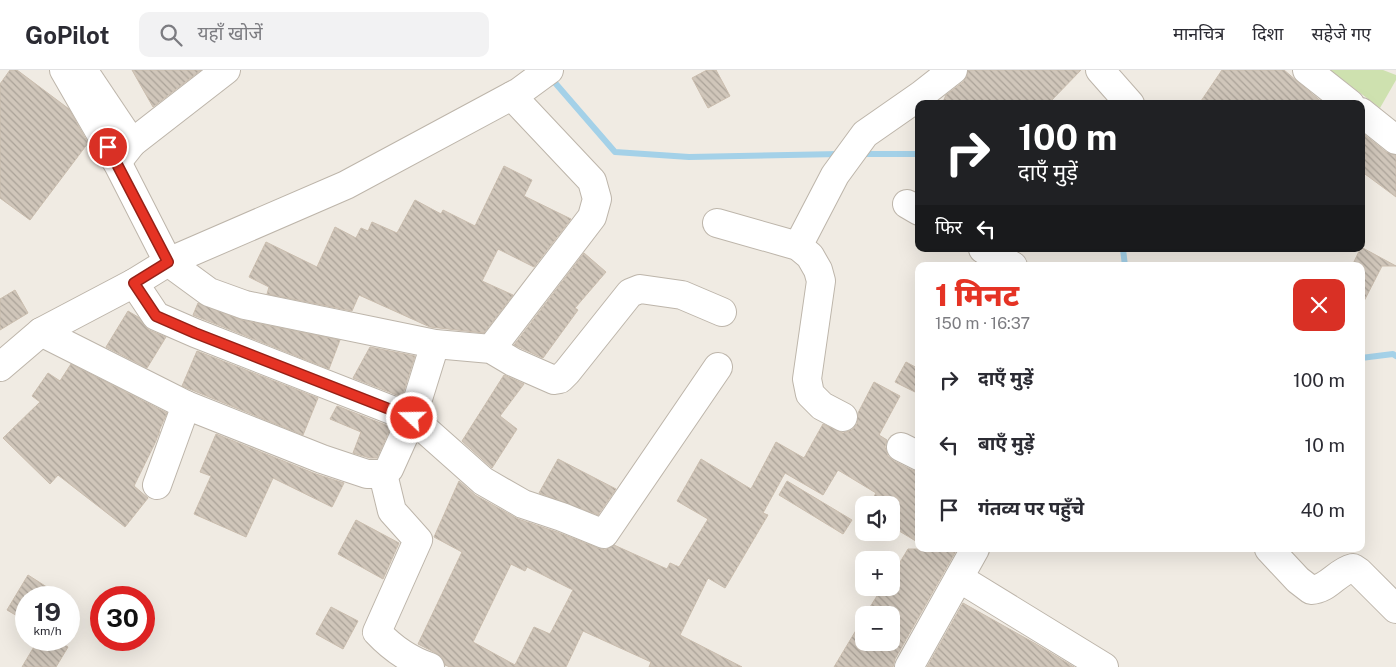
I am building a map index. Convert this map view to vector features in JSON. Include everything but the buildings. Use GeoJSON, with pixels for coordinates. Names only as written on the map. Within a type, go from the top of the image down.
{"type":"FeatureCollection","features":[{"type":"Feature","properties":{"kind":"street"},"geometry":{"type":"LineString","coordinates":[[64,70],[125,153]]}},
{"type":"Feature","properties":{"kind":"street"},"geometry":{"type":"LineString","coordinates":[[83,70],[125,153],[168,262],[209,292],[245,305],[435,344],[491,349],[512,362],[554,380],[560,379],[630,293],[640,289],[682,296],[722,312]]}},
{"type":"Feature","properties":{"kind":"street"},"geometry":{"type":"LineString","coordinates":[[125,153],[226,70]]}},
{"type":"Feature","properties":{"kind":"street"},"geometry":{"type":"LineString","coordinates":[[0,367],[41,332],[134,283],[168,262],[346,185],[515,94],[549,70]]}},
{"type":"Feature","properties":{"kind":"street"},"geometry":{"type":"LineString","coordinates":[[915,100],[954,70]]}},
{"type":"Feature","properties":{"kind":"street"},"geometry":{"type":"LineString","coordinates":[[1100,70],[1126,100]]}},
{"type":"Feature","properties":{"kind":"street"},"geometry":{"type":"LineString","coordinates":[[1307,70],[1345,100]]}},
{"type":"Feature","properties":{"kind":"street"},"geometry":{"type":"LineString","coordinates":[[491,349],[592,217],[597,199],[592,182],[515,94]]}},
{"type":"Feature","properties":{"kind":"street"},"geometry":{"type":"LineString","coordinates":[[798,246],[835,175],[865,134],[915,100]]}},
{"type":"Feature","properties":{"kind":"street"},"geometry":{"type":"LineString","coordinates":[[1365,115],[1396,140]]}},
{"type":"Feature","properties":{"kind":"street"},"geometry":{"type":"LineString","coordinates":[[717,224],[798,246],[810,256],[818,270],[821,281],[807,379],[810,394],[822,406],[843,417]]}},
{"type":"Feature","properties":{"kind":"street"},"geometry":{"type":"LineString","coordinates":[[988,252],[1005,262]]}},
{"type":"Feature","properties":{"kind":"street"},"geometry":{"type":"LineString","coordinates":[[134,283],[156,316],[412,418],[483,481],[523,504],[604,534],[718,367]]}},
{"type":"Feature","properties":{"kind":"street"},"geometry":{"type":"LineString","coordinates":[[41,332],[186,404],[367,474],[383,474],[389,469],[412,418],[435,344]]}},
{"type":"Feature","properties":{"kind":"street"},"geometry":{"type":"LineString","coordinates":[[157,485],[186,404]]}},
{"type":"Feature","properties":{"kind":"street"},"geometry":{"type":"LineString","coordinates":[[383,474],[392,512],[418,540],[378,632],[390,646],[417,663],[430,667]]}},
{"type":"Feature","properties":{"kind":"street"},"geometry":{"type":"LineString","coordinates":[[908,667],[973,552]]}},
{"type":"Feature","properties":{"kind":"street"},"geometry":{"type":"LineString","coordinates":[[1272,552],[1298,580],[1311,590],[1320,590],[1346,569],[1353,568],[1396,609]]}},
{"type":"Feature","properties":{"kind":"street"},"geometry":{"type":"LineString","coordinates":[[959,578],[1104,667]]}},
{"type":"Feature","properties":{"kind":"green space"},"geometry":{"type":"Polygon","coordinates":[[[1330,70],[1383,70],[1396,75],[1396,80],[1380,108],[1330,70]]]}},
{"type":"Feature","properties":{"kind":"waterway"},"geometry":{"type":"LineString","coordinates":[[550,77],[615,152],[689,157],[840,154]]}},
{"type":"Feature","properties":{"kind":"waterway"},"geometry":{"type":"LineString","coordinates":[[860,154],[915,154]]}},
{"type":"Feature","properties":{"kind":"waterway"},"geometry":{"type":"LineString","coordinates":[[1123,252],[1125,262]]}},
{"type":"Feature","properties":{"kind":"waterway"},"geometry":{"type":"LineString","coordinates":[[1365,358],[1393,354],[1396,356]]}},
{"type":"Feature","properties":{"kind":"route"},"geometry":{"type":"LineString","coordinates":[[108,147],[168,262],[134,283],[156,316],[412,418]]}}]}
